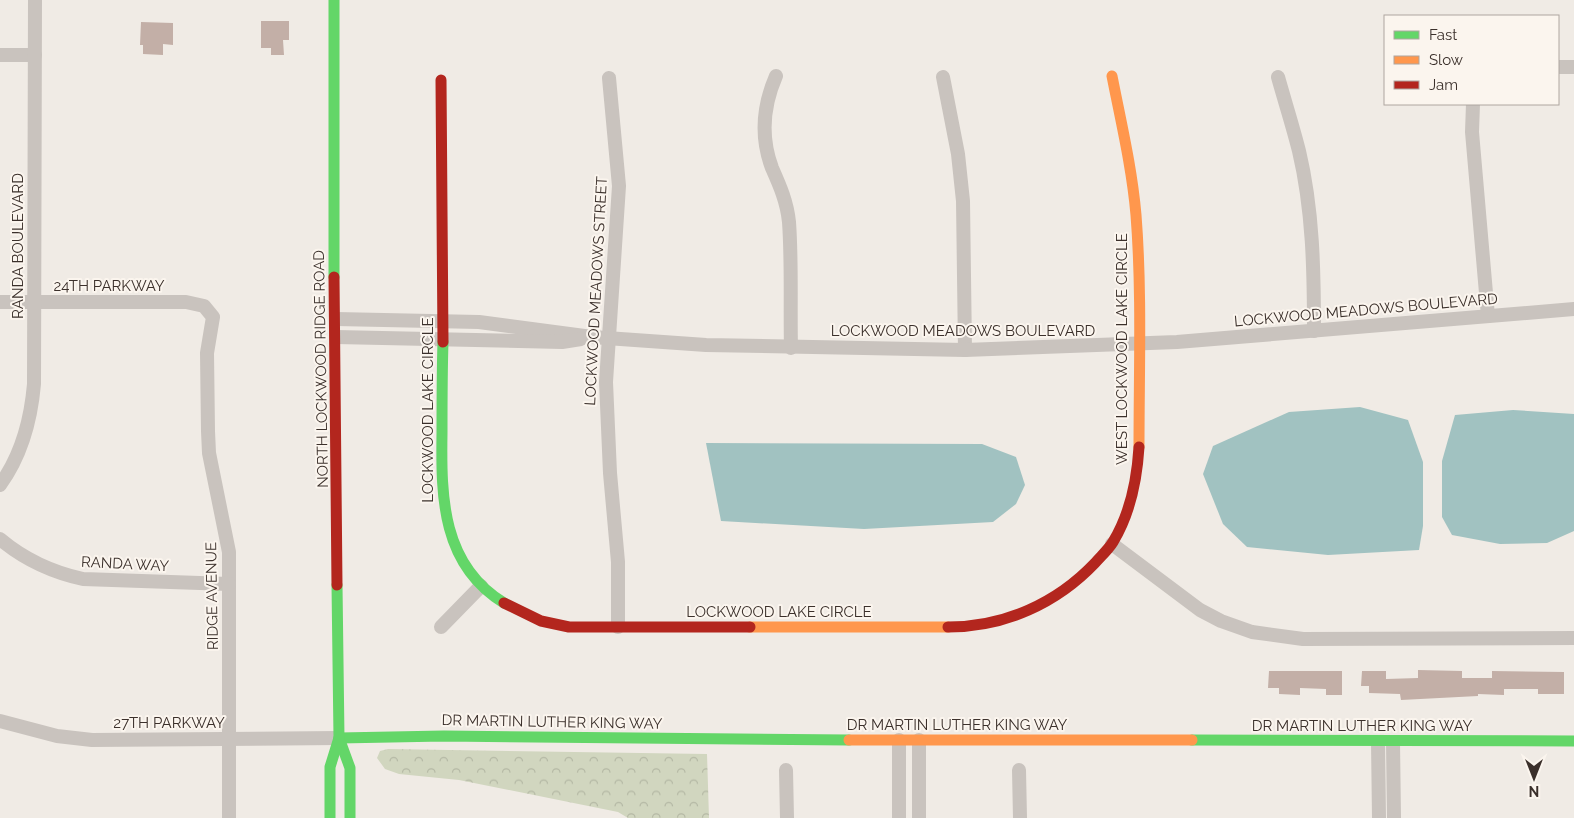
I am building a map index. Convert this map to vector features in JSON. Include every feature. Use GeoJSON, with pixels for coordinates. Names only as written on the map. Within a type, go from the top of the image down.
{"type":"FeatureCollection","features":[{"type":"Feature","properties":{"kind":"street","name":"RANDA BOULEVARD"},"geometry":{"type":"LineString","coordinates":[[0,485],[19,449],[31,409],[34,384],[35,0]]}},
{"type":"Feature","properties":{"kind":"street","name":"NORTH LOCKWOOD RIDGE ROAD"},"geometry":{"type":"LineString","coordinates":[[334,0],[340,738],[350,768],[350,818]]}},
{"type":"Feature","properties":{"kind":"street"},"geometry":{"type":"LineString","coordinates":[[0,55],[35,55]]}},
{"type":"Feature","properties":{"kind":"street"},"geometry":{"type":"LineString","coordinates":[[1559,67],[1574,67]]}},
{"type":"Feature","properties":{"kind":"street"},"geometry":{"type":"LineString","coordinates":[[776,76],[766,99],[765,138],[772,167],[783,194],[788,222],[791,348]]}},
{"type":"Feature","properties":{"kind":"street","name":"WEST LOCKWOOD LAKE CIRCLE"},"geometry":{"type":"LineString","coordinates":[[914,627],[983,625],[1021,615],[1038,607],[1068,589],[1112,544],[1128,506],[1136,478],[1139,449],[1139,273],[1136,212],[1128,155],[1112,76]]}},
{"type":"Feature","properties":{"kind":"street"},"geometry":{"type":"LineString","coordinates":[[943,77],[958,154],[963,201],[965,350]]}},
{"type":"Feature","properties":{"kind":"street"},"geometry":{"type":"LineString","coordinates":[[1278,77],[1299,152],[1308,201],[1314,264],[1314,331]]}},
{"type":"Feature","properties":{"kind":"street","name":"LOCKWOOD MEADOWS STREET"},"geometry":{"type":"LineString","coordinates":[[608,78],[618,160],[619,186],[608,338],[606,418],[618,562],[618,627]]}},
{"type":"Feature","properties":{"kind":"street","name":"LOCKWOOD LAKE CIRCLE"},"geometry":{"type":"LineString","coordinates":[[441,80],[443,338],[440,488],[443,512],[449,535],[459,556],[481,586],[500,602],[521,614],[539,621],[569,627],[914,627]]}},
{"type":"Feature","properties":{"kind":"street"},"geometry":{"type":"LineString","coordinates":[[1473,105],[1472,132],[1488,316]]}},
{"type":"Feature","properties":{"kind":"street","name":"24TH PARKWAY"},"geometry":{"type":"LineString","coordinates":[[0,302],[186,302],[204,306],[213,317]]}},
{"type":"Feature","properties":{"kind":"street","name":"LOCKWOOD MEADOWS BOULEVARD"},"geometry":{"type":"LineString","coordinates":[[336,319],[443,320],[554,331],[592,337],[706,345],[965,350],[1139,345],[1574,309]]}},
{"type":"Feature","properties":{"kind":"street","name":"RIDGE AVENUE"},"geometry":{"type":"LineString","coordinates":[[213,317],[207,353],[208,431],[213,473],[227,534],[229,584],[229,818]]}},
{"type":"Feature","properties":{"kind":"street","name":"LOCKWOOD MEADOWS BOULEVARD"},"geometry":{"type":"LineString","coordinates":[[336,337],[562,342],[592,337]]}},
{"type":"Feature","properties":{"kind":"street","name":"RANDA WAY"},"geometry":{"type":"LineString","coordinates":[[0,539],[35,564],[64,575],[83,579],[229,584]]}},
{"type":"Feature","properties":{"kind":"street"},"geometry":{"type":"LineString","coordinates":[[1112,544],[1200,610],[1221,621],[1252,632],[1303,639],[1574,638]]}},
{"type":"Feature","properties":{"kind":"street"},"geometry":{"type":"LineString","coordinates":[[441,627],[481,586]]}},
{"type":"Feature","properties":{"kind":"street","name":"27TH PARKWAY"},"geometry":{"type":"LineString","coordinates":[[0,720],[57,736],[92,740],[340,738]]}},
{"type":"Feature","properties":{"kind":"street","name":"DR MARTIN LUTHER KING WAY"},"geometry":{"type":"LineString","coordinates":[[340,738],[444,736],[603,739],[1574,741]]}},
{"type":"Feature","properties":{"kind":"street","name":"NORTH LOCKWOOD RIDGE ROAD"},"geometry":{"type":"LineString","coordinates":[[330,818],[330,767],[340,738]]}},
{"type":"Feature","properties":{"kind":"street"},"geometry":{"type":"LineString","coordinates":[[899,740],[899,818]]}},
{"type":"Feature","properties":{"kind":"street"},"geometry":{"type":"LineString","coordinates":[[919,740],[919,818]]}},
{"type":"Feature","properties":{"kind":"street"},"geometry":{"type":"LineString","coordinates":[[1378,742],[1379,818]]}},
{"type":"Feature","properties":{"kind":"street"},"geometry":{"type":"LineString","coordinates":[[1393,742],[1394,818]]}},
{"type":"Feature","properties":{"kind":"street"},"geometry":{"type":"LineString","coordinates":[[786,770],[787,818]]}},
{"type":"Feature","properties":{"kind":"street"},"geometry":{"type":"LineString","coordinates":[[1019,770],[1020,818]]}},
{"type":"Feature","properties":{"kind":"green space"},"geometry":{"type":"Polygon","coordinates":[[[388,749],[707,754],[709,818],[628,818],[618,812],[459,780],[399,774],[385,769],[377,758],[380,751],[388,749]]]}},
{"type":"Feature","properties":{"kind":"water"},"geometry":{"type":"Polygon","coordinates":[[[1360,407],[1408,420],[1423,462],[1423,526],[1419,550],[1328,555],[1247,547],[1223,524],[1203,474],[1213,446],[1289,412],[1360,407]]]}},
{"type":"Feature","properties":{"kind":"water"},"geometry":{"type":"Polygon","coordinates":[[[1513,410],[1574,414],[1574,531],[1547,543],[1500,544],[1452,535],[1442,517],[1442,461],[1455,415],[1513,410]]]}},
{"type":"Feature","properties":{"kind":"water"},"geometry":{"type":"Polygon","coordinates":[[[706,443],[982,444],[1016,457],[1025,485],[1016,504],[993,522],[864,529],[721,521],[706,443]]]}},
{"type":"Feature","properties":{"kind":"building"},"geometry":{"type":"Polygon","coordinates":[[[261,21],[289,21],[289,40],[283,40],[284,55],[271,55],[271,48],[261,48],[261,21]]]}},
{"type":"Feature","properties":{"kind":"building"},"geometry":{"type":"Polygon","coordinates":[[[141,22],[173,23],[173,45],[163,44],[163,55],[143,54],[143,45],[140,45],[141,22]]]}},
{"type":"Feature","properties":{"kind":"building"},"geometry":{"type":"Polygon","coordinates":[[[1418,670],[1462,671],[1462,678],[1492,678],[1492,671],[1564,672],[1564,694],[1538,694],[1538,689],[1504,689],[1504,695],[1478,694],[1478,696],[1401,700],[1400,694],[1369,693],[1369,686],[1361,686],[1362,671],[1386,671],[1386,679],[1418,678],[1418,670]]]}},
{"type":"Feature","properties":{"kind":"building"},"geometry":{"type":"Polygon","coordinates":[[[1269,671],[1342,671],[1342,695],[1326,695],[1326,689],[1300,688],[1300,695],[1279,694],[1279,688],[1268,688],[1269,671]]]}},
{"type":"Feature","properties":{"kind":"traffic: fast"},"geometry":{"type":"LineString","coordinates":[[334,0],[334,277]]}},
{"type":"Feature","properties":{"kind":"traffic: fast"},"geometry":{"type":"LineString","coordinates":[[443,342],[442,457],[445,505],[449,528],[457,550],[468,570],[483,587],[504,603]]}},
{"type":"Feature","properties":{"kind":"traffic: fast"},"geometry":{"type":"LineString","coordinates":[[330,818],[330,767],[339,738],[337,585]]}},
{"type":"Feature","properties":{"kind":"traffic: fast"},"geometry":{"type":"LineString","coordinates":[[339,738],[444,736],[849,740]]}},
{"type":"Feature","properties":{"kind":"traffic: fast"},"geometry":{"type":"LineString","coordinates":[[339,738],[350,768],[350,818]]}},
{"type":"Feature","properties":{"kind":"traffic: fast"},"geometry":{"type":"LineString","coordinates":[[1192,740],[1574,741]]}},
{"type":"Feature","properties":{"kind":"traffic: slow"},"geometry":{"type":"LineString","coordinates":[[1112,76],[1129,162],[1136,215],[1140,302],[1139,447]]}},
{"type":"Feature","properties":{"kind":"traffic: slow"},"geometry":{"type":"LineString","coordinates":[[750,627],[948,627]]}},
{"type":"Feature","properties":{"kind":"traffic: slow"},"geometry":{"type":"LineString","coordinates":[[849,740],[1192,740]]}},
{"type":"Feature","properties":{"kind":"traffic: jam"},"geometry":{"type":"LineString","coordinates":[[441,80],[443,342]]}},
{"type":"Feature","properties":{"kind":"traffic: jam"},"geometry":{"type":"LineString","coordinates":[[334,277],[337,585]]}},
{"type":"Feature","properties":{"kind":"traffic: jam"},"geometry":{"type":"LineString","coordinates":[[948,627],[990,623],[1029,610],[1064,590],[1095,563],[1109,548],[1124,520],[1132,496],[1139,447]]}},
{"type":"Feature","properties":{"kind":"traffic: jam"},"geometry":{"type":"LineString","coordinates":[[504,603],[541,621],[569,627],[750,627]]}}]}
